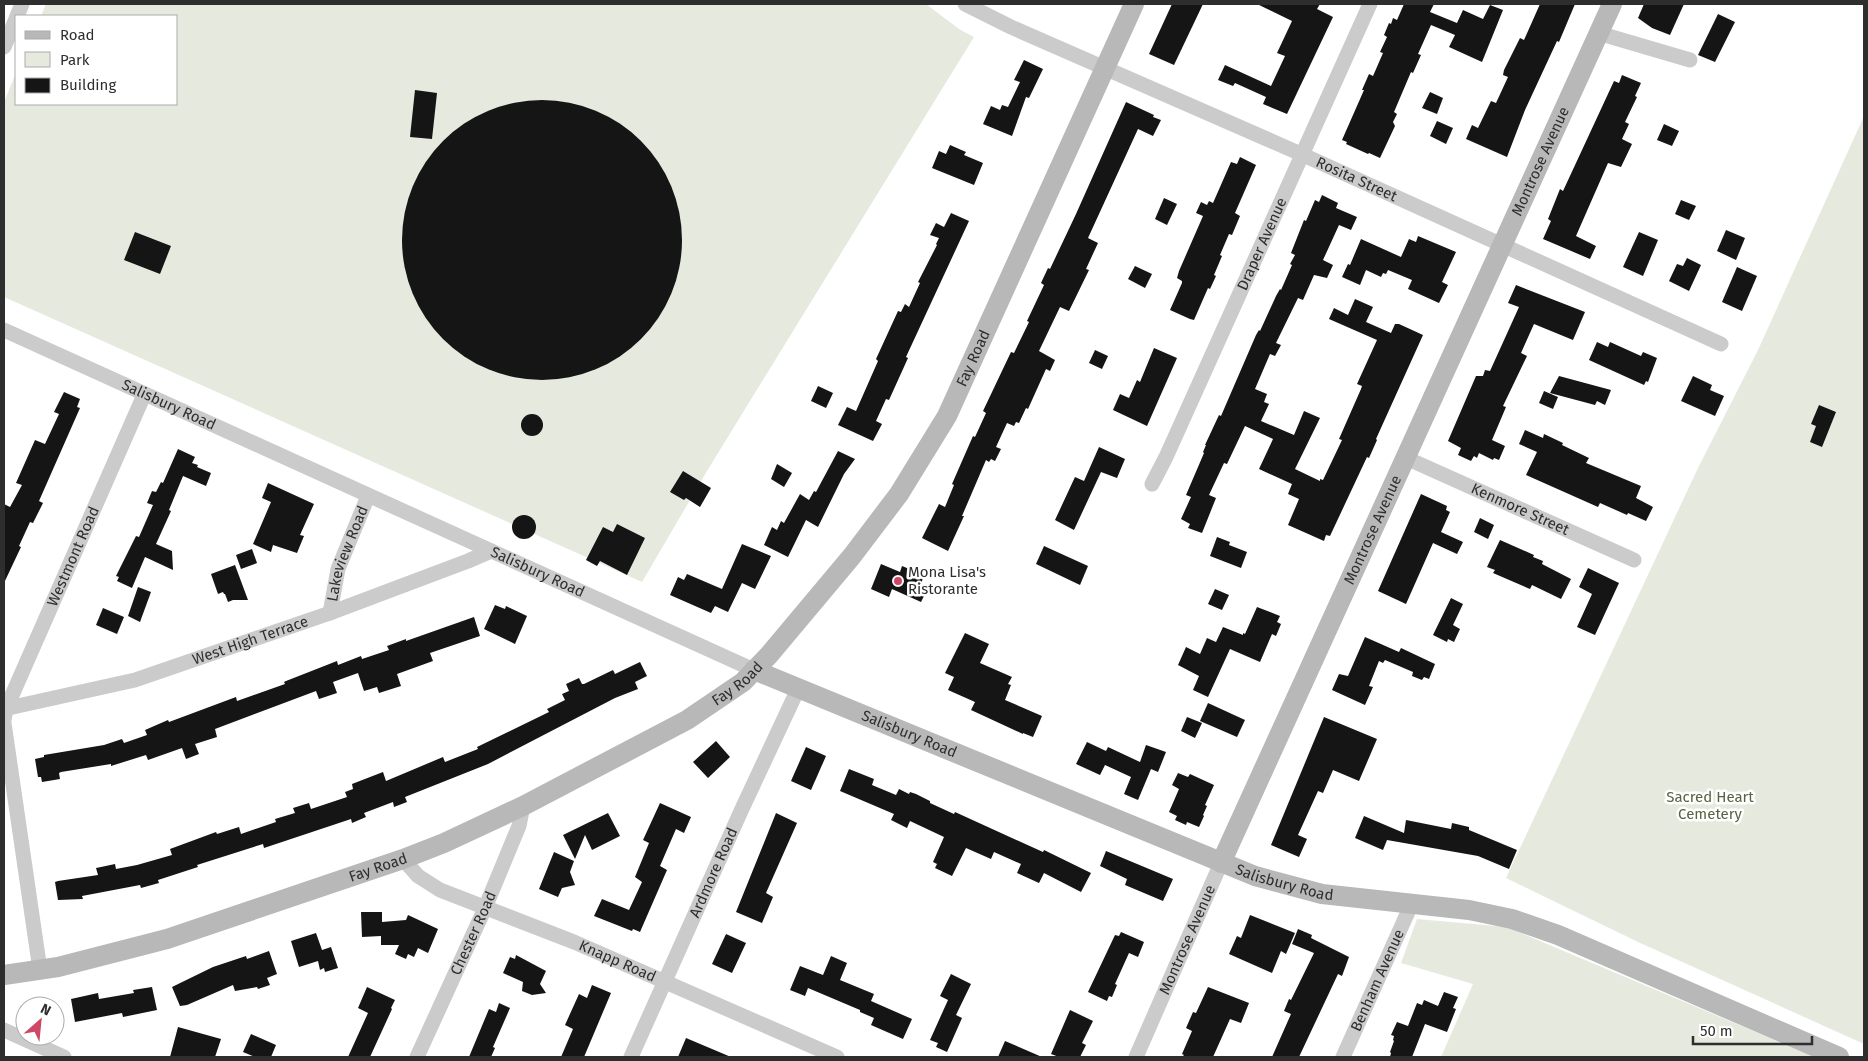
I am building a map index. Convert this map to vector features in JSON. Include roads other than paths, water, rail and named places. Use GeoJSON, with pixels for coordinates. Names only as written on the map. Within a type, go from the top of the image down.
{"type":"FeatureCollection","features":[{"type":"Feature","properties":{"kind":"street","name":"Rosita Street"},"geometry":{"type":"LineString","coordinates":[[965,4],[1721,344]]}},
{"type":"Feature","properties":{"kind":"street","name":"Fay Road"},"geometry":{"type":"LineString","coordinates":[[4,975],[58,967],[167,938],[444,844],[523,806],[687,720],[743,682],[852,556],[899,494],[946,416],[1134,4]]}},
{"type":"Feature","properties":{"kind":"street","name":"Draper Avenue"},"geometry":{"type":"LineString","coordinates":[[1152,484],[1166,457],[1370,4]]}},
{"type":"Feature","properties":{"kind":"street","name":"Montrose Avenue"},"geometry":{"type":"LineString","coordinates":[[1136,1057],[1221,863],[1612,4]]}},
{"type":"Feature","properties":{"kind":"street"},"geometry":{"type":"LineString","coordinates":[[4,46],[15,22]]}},
{"type":"Feature","properties":{"kind":"street"},"geometry":{"type":"LineString","coordinates":[[1598,33],[1690,60]]}},
{"type":"Feature","properties":{"kind":"street","name":"Salisbury Road"},"geometry":{"type":"LineString","coordinates":[[4,330],[754,670],[1221,863],[1255,876],[1322,894],[1469,910],[1512,919],[1558,935],[1839,1057]]}},
{"type":"Feature","properties":{"kind":"street","name":"Westmont Road"},"geometry":{"type":"LineString","coordinates":[[4,715],[144,395]]}},
{"type":"Feature","properties":{"kind":"street","name":"Kenmore Street"},"geometry":{"type":"LineString","coordinates":[[1406,458],[1634,560]]}},
{"type":"Feature","properties":{"kind":"street","name":"Lakeview Road"},"geometry":{"type":"LineString","coordinates":[[330,613],[338,569],[368,496]]}},
{"type":"Feature","properties":{"kind":"street","name":"West High Terrace"},"geometry":{"type":"LineString","coordinates":[[4,715],[134,680],[330,613],[491,551]]}},
{"type":"Feature","properties":{"kind":"street","name":"Ardmore Road"},"geometry":{"type":"LineString","coordinates":[[631,1057],[798,689]]}},
{"type":"Feature","properties":{"kind":"street"},"geometry":{"type":"LineString","coordinates":[[4,715],[40,970]]}},
{"type":"Feature","properties":{"kind":"street","name":"Chester Road"},"geometry":{"type":"LineString","coordinates":[[417,1057],[485,908],[519,826],[523,806]]}},
{"type":"Feature","properties":{"kind":"street","name":"Knapp Road"},"geometry":{"type":"LineString","coordinates":[[403,859],[418,876],[440,890],[574,942],[837,1057]]}},
{"type":"Feature","properties":{"kind":"street","name":"Benham Avenue"},"geometry":{"type":"LineString","coordinates":[[1343,1057],[1412,903]]}},
{"type":"Feature","properties":{"kind":"street"},"geometry":{"type":"LineString","coordinates":[[4,1030],[64,1057]]}},
{"type":"Feature","properties":{"kind":"place","name":"Mona Lisa's Ristorante"},"geometry":{"type":"Point","coordinates":[898,581]}},
{"type":"Feature","properties":{"kind":"park label","name":"Sacred Heart Cemetery"},"geometry":{"type":"Point","coordinates":[1710,806]}}]}
